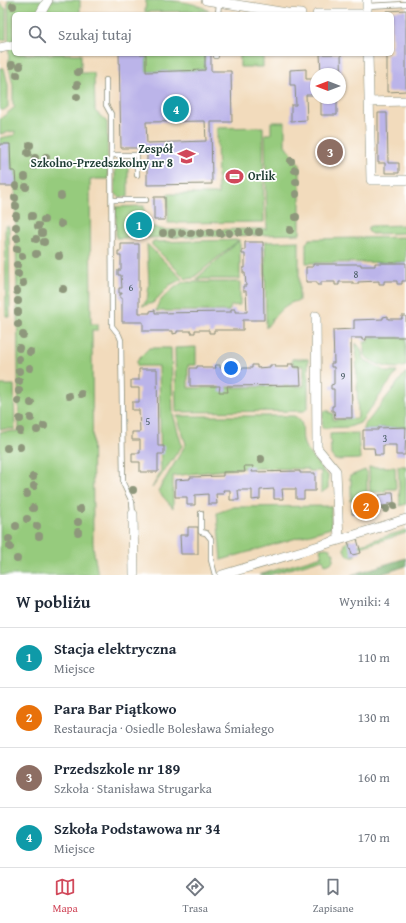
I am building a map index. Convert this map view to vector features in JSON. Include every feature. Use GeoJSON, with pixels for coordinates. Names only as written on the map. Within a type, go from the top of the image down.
{"type":"FeatureCollection","features":[{"type":"Feature","properties":{"kind":"street"},"geometry":{"type":"LineString","coordinates":[[41,12],[48,0]]}},
{"type":"Feature","properties":{"kind":"street"},"geometry":{"type":"LineString","coordinates":[[206,0],[281,12]]}},
{"type":"Feature","properties":{"kind":"street"},"geometry":{"type":"LineString","coordinates":[[344,12],[367,8]]}},
{"type":"Feature","properties":{"kind":"street"},"geometry":{"type":"LineString","coordinates":[[0,48],[12,45]]}},
{"type":"Feature","properties":{"kind":"street"},"geometry":{"type":"LineString","coordinates":[[368,56],[371,180],[406,180]]}},
{"type":"Feature","properties":{"kind":"street"},"geometry":{"type":"LineString","coordinates":[[369,102],[406,101]]}},
{"type":"Feature","properties":{"kind":"street"},"geometry":{"type":"LineString","coordinates":[[316,316],[317,448],[336,471],[339,540]]}},
{"type":"Feature","properties":{"kind":"street"},"geometry":{"type":"LineString","coordinates":[[133,514],[134,575]]}},
{"type":"Feature","properties":{"kind":"street"},"geometry":{"type":"LineString","coordinates":[[222,575],[406,519]]}},
{"type":"Feature","properties":{"kind":"lane"},"geometry":{"type":"LineString","coordinates":[[218,12],[219,3]]}},
{"type":"Feature","properties":{"kind":"lane"},"geometry":{"type":"LineString","coordinates":[[367,8],[406,4]]}},
{"type":"Feature","properties":{"kind":"lane"},"geometry":{"type":"LineString","coordinates":[[106,80],[106,105],[111,114],[112,326],[121,340],[123,483],[132,502],[133,514]]}},
{"type":"Feature","properties":{"kind":"lane"},"geometry":{"type":"LineString","coordinates":[[112,155],[137,155],[137,176]]}},
{"type":"Feature","properties":{"kind":"lane"},"geometry":{"type":"LineString","coordinates":[[112,200],[146,200]]}},
{"type":"Feature","properties":{"kind":"lane"},"geometry":{"type":"LineString","coordinates":[[201,513],[201,532],[206,533],[211,539],[211,560],[215,575]]}},
{"type":"Feature","properties":{"kind":"green space"},"geometry":{"type":"Polygon","coordinates":[[[8,0],[80,0],[80,12],[12,12],[12,56],[81,56],[81,73],[94,73],[95,111],[107,122],[108,179],[90,179],[91,324],[98,324],[98,330],[92,330],[93,543],[98,575],[0,575],[0,432],[19,431],[15,171],[11,171],[10,144],[0,144],[0,138],[15,135],[15,131],[0,134],[0,119],[15,107],[13,105],[13,85],[9,67],[8,0]]]}},
{"type":"Feature","properties":{"kind":"green space"},"geometry":{"type":"Polygon","coordinates":[[[146,0],[187,3],[203,7],[209,11],[145,12],[146,0]]]}},
{"type":"Feature","properties":{"kind":"green space"},"geometry":{"type":"Polygon","coordinates":[[[0,3],[6,9],[6,40],[0,40],[0,3]]]}},
{"type":"Feature","properties":{"kind":"green space"},"geometry":{"type":"Polygon","coordinates":[[[146,56],[205,56],[205,70],[146,72],[146,56]]]}},
{"type":"Feature","properties":{"kind":"green space"},"geometry":{"type":"Polygon","coordinates":[[[240,56],[263,56],[263,67],[240,67],[240,56]]]}},
{"type":"Feature","properties":{"kind":"green space"},"geometry":{"type":"Polygon","coordinates":[[[0,68],[4,68],[8,85],[8,107],[4,110],[0,110],[0,68]]]}},
{"type":"Feature","properties":{"kind":"green space"},"geometry":{"type":"Polygon","coordinates":[[[271,122],[285,122],[285,145],[300,165],[300,234],[147,238],[147,225],[164,230],[267,229],[265,134],[271,134],[271,122]]]}},
{"type":"Feature","properties":{"kind":"green space"},"geometry":{"type":"Polygon","coordinates":[[[263,127],[264,222],[168,223],[168,194],[218,194],[217,128],[263,127]]]}},
{"type":"Feature","properties":{"kind":"green space"},"geometry":{"type":"Polygon","coordinates":[[[119,160],[125,160],[128,165],[128,197],[119,197],[115,193],[115,165],[119,160]]]}},
{"type":"Feature","properties":{"kind":"green space"},"geometry":{"type":"Polygon","coordinates":[[[144,206],[145,238],[116,238],[116,207],[144,206]]]}},
{"type":"Feature","properties":{"kind":"green space"},"geometry":{"type":"Polygon","coordinates":[[[406,225],[406,233],[371,234],[368,231],[368,227],[371,226],[406,225]]]}},
{"type":"Feature","properties":{"kind":"green space"},"geometry":{"type":"Polygon","coordinates":[[[5,226],[9,226],[10,317],[6,317],[5,226]]]}},
{"type":"Feature","properties":{"kind":"green space"},"geometry":{"type":"Polygon","coordinates":[[[406,237],[406,262],[306,263],[306,243],[310,239],[406,237]]]}},
{"type":"Feature","properties":{"kind":"green space"},"geometry":{"type":"Polygon","coordinates":[[[239,240],[193,278],[186,279],[152,245],[152,242],[239,240]]]}},
{"type":"Feature","properties":{"kind":"green space"},"geometry":{"type":"Polygon","coordinates":[[[240,240],[240,279],[196,279],[240,240]]]}},
{"type":"Feature","properties":{"kind":"green space"},"geometry":{"type":"Polygon","coordinates":[[[299,241],[299,301],[284,307],[276,314],[266,328],[265,242],[299,241]]]}},
{"type":"Feature","properties":{"kind":"green space"},"geometry":{"type":"Polygon","coordinates":[[[147,244],[182,279],[170,285],[153,303],[142,306],[147,300],[149,285],[147,244]]]}},
{"type":"Feature","properties":{"kind":"green space"},"geometry":{"type":"Polygon","coordinates":[[[183,282],[240,282],[240,305],[231,306],[229,311],[156,311],[159,303],[183,282]]]}},
{"type":"Feature","properties":{"kind":"green space"},"geometry":{"type":"Polygon","coordinates":[[[406,337],[406,366],[396,368],[384,366],[373,362],[364,355],[364,342],[368,342],[368,338],[406,337]]]}},
{"type":"Feature","properties":{"kind":"green space"},"geometry":{"type":"Polygon","coordinates":[[[356,343],[361,349],[363,359],[387,372],[397,372],[360,423],[349,427],[322,428],[323,411],[330,411],[329,413],[333,413],[333,420],[358,418],[356,343]]]}},
{"type":"Feature","properties":{"kind":"green space"},"geometry":{"type":"Polygon","coordinates":[[[196,347],[196,365],[188,365],[188,388],[304,386],[304,366],[294,366],[292,359],[308,359],[308,408],[304,411],[176,412],[175,348],[196,347]]]}},
{"type":"Feature","properties":{"kind":"green space"},"geometry":{"type":"Polygon","coordinates":[[[149,348],[171,348],[173,414],[182,446],[152,488],[161,471],[159,366],[137,366],[137,360],[149,348]]]}},
{"type":"Feature","properties":{"kind":"green space"},"geometry":{"type":"Polygon","coordinates":[[[406,372],[406,427],[363,430],[364,425],[406,372]]]}},
{"type":"Feature","properties":{"kind":"green space"},"geometry":{"type":"Polygon","coordinates":[[[0,385],[14,385],[15,429],[0,429],[0,385]]]}},
{"type":"Feature","properties":{"kind":"green space"},"geometry":{"type":"Polygon","coordinates":[[[177,416],[294,416],[298,418],[302,425],[305,447],[328,475],[328,488],[321,493],[321,471],[308,471],[307,469],[240,468],[173,476],[173,508],[158,491],[186,444],[177,416]]]}},
{"type":"Feature","properties":{"kind":"green space"},"geometry":{"type":"Polygon","coordinates":[[[358,433],[360,459],[335,460],[331,455],[330,434],[358,433]]]}},
{"type":"Feature","properties":{"kind":"green space"},"geometry":{"type":"Polygon","coordinates":[[[398,466],[406,466],[406,504],[400,506],[398,466]]]}},
{"type":"Feature","properties":{"kind":"green space"},"geometry":{"type":"Polygon","coordinates":[[[369,467],[395,467],[396,489],[386,489],[385,492],[370,492],[369,467]]]}},
{"type":"Feature","properties":{"kind":"green space"},"geometry":{"type":"Polygon","coordinates":[[[365,470],[367,472],[367,495],[358,497],[358,500],[349,500],[351,498],[350,476],[365,470]]]}},
{"type":"Feature","properties":{"kind":"green space"},"geometry":{"type":"Polygon","coordinates":[[[331,506],[331,528],[221,560],[217,513],[234,507],[331,506]]]}},
{"type":"Feature","properties":{"kind":"green space"},"geometry":{"type":"Polygon","coordinates":[[[406,530],[406,533],[354,549],[355,556],[348,556],[344,550],[345,544],[349,540],[355,546],[406,530]]]}},
{"type":"Feature","properties":{"kind":"green space"},"geometry":{"type":"Polygon","coordinates":[[[320,549],[330,549],[334,554],[331,563],[325,565],[323,559],[269,575],[259,575],[322,556],[320,549]]]}},
{"type":"Feature","properties":{"kind":"green space"},"geometry":{"type":"Polygon","coordinates":[[[406,558],[406,566],[378,575],[351,575],[406,558]]]}},
{"type":"Feature","properties":{"kind":"building"},"geometry":{"type":"Polygon","coordinates":[[[406,10],[406,91],[387,92],[387,56],[394,56],[394,12],[386,11],[406,10]]]}},
{"type":"Feature","properties":{"kind":"building"},"geometry":{"type":"Polygon","coordinates":[[[119,56],[146,56],[146,72],[205,70],[205,56],[211,56],[211,71],[231,71],[232,122],[211,122],[212,184],[147,185],[147,148],[121,148],[119,56]],[[205,121],[146,122],[147,143],[206,141],[205,121]]]}},
{"type":"Feature","properties":{"kind":"building"},"geometry":{"type":"Polygon","coordinates":[[[320,56],[341,56],[341,68],[321,68],[320,56]]]}},
{"type":"Feature","properties":{"kind":"building"},"geometry":{"type":"Polygon","coordinates":[[[306,69],[306,79],[310,79],[310,95],[306,95],[307,120],[291,121],[291,105],[296,105],[295,85],[290,85],[290,70],[306,69]]]}},
{"type":"Feature","properties":{"kind":"building"},"geometry":{"type":"Polygon","coordinates":[[[321,104],[337,104],[337,115],[321,115],[321,104]]]}},
{"type":"Feature","properties":{"kind":"building"},"geometry":{"type":"Polygon","coordinates":[[[378,113],[387,113],[388,163],[399,163],[399,173],[385,173],[385,163],[378,163],[378,113]]]}},
{"type":"Feature","properties":{"kind":"building"},"geometry":{"type":"Polygon","coordinates":[[[0,144],[10,144],[11,171],[15,171],[16,186],[0,186],[0,144]]]}},
{"type":"Feature","properties":{"kind":"building"},"geometry":{"type":"Polygon","coordinates":[[[154,197],[165,197],[165,220],[154,220],[154,197]]]}},
{"type":"Feature","properties":{"kind":"building"},"geometry":{"type":"Polygon","coordinates":[[[135,220],[143,220],[143,230],[135,230],[135,220]]]}},
{"type":"Feature","properties":{"kind":"building"},"geometry":{"type":"Polygon","coordinates":[[[245,242],[263,242],[264,320],[243,320],[243,330],[214,330],[214,333],[209,333],[209,330],[195,330],[195,333],[191,333],[191,331],[177,331],[177,333],[173,334],[173,331],[143,331],[143,322],[122,322],[122,298],[120,298],[120,294],[122,293],[119,293],[119,288],[122,288],[121,275],[118,275],[118,270],[121,270],[121,256],[118,256],[118,251],[121,251],[121,244],[139,244],[139,313],[150,313],[150,311],[155,310],[155,313],[231,312],[231,309],[235,309],[235,312],[247,312],[246,291],[243,291],[243,286],[246,286],[245,273],[243,273],[243,268],[245,268],[245,254],[242,254],[242,250],[245,250],[245,242]]]}},
{"type":"Feature","properties":{"kind":"building"},"geometry":{"type":"Polygon","coordinates":[[[375,263],[406,263],[406,281],[402,281],[402,284],[397,284],[397,281],[384,281],[384,284],[379,284],[379,281],[358,282],[358,284],[353,284],[353,282],[339,282],[339,285],[335,285],[335,282],[321,282],[321,285],[317,285],[317,282],[306,282],[306,267],[313,267],[313,264],[361,264],[361,266],[375,266],[375,263]]]}},
{"type":"Feature","properties":{"kind":"building"},"geometry":{"type":"Polygon","coordinates":[[[388,316],[388,319],[402,319],[402,316],[406,316],[406,337],[366,337],[366,340],[362,340],[362,338],[351,338],[352,418],[335,418],[334,411],[332,411],[332,406],[334,406],[334,389],[331,389],[331,385],[334,384],[334,367],[331,367],[331,363],[334,363],[333,330],[354,329],[354,320],[383,319],[383,317],[388,316]]]}},
{"type":"Feature","properties":{"kind":"building"},"geometry":{"type":"Polygon","coordinates":[[[288,364],[293,364],[293,367],[300,367],[301,385],[227,386],[228,392],[219,392],[220,386],[190,386],[190,368],[197,368],[197,366],[202,366],[202,368],[216,368],[215,365],[220,365],[220,368],[234,368],[234,365],[238,365],[238,368],[252,368],[252,365],[257,365],[257,368],[270,367],[270,365],[275,365],[275,367],[289,367],[288,364]]]}},
{"type":"Feature","properties":{"kind":"building"},"geometry":{"type":"Polygon","coordinates":[[[139,369],[157,369],[158,446],[164,446],[164,454],[158,454],[158,472],[140,472],[140,462],[132,462],[132,453],[140,453],[140,440],[132,440],[132,432],[140,432],[139,410],[132,410],[132,402],[139,402],[139,388],[131,388],[131,380],[139,380],[139,369]]]}},
{"type":"Feature","properties":{"kind":"building"},"geometry":{"type":"Polygon","coordinates":[[[406,427],[405,455],[396,455],[396,445],[383,445],[383,455],[375,455],[374,448],[363,448],[363,430],[406,427]]]}},
{"type":"Feature","properties":{"kind":"building"},"geometry":{"type":"Polygon","coordinates":[[[244,466],[253,466],[252,472],[300,471],[300,473],[315,473],[315,491],[304,491],[304,499],[296,499],[296,489],[282,489],[283,499],[274,499],[274,489],[260,490],[260,499],[252,500],[252,490],[238,490],[239,500],[230,500],[230,490],[223,490],[224,494],[216,494],[217,504],[208,504],[208,494],[195,495],[195,505],[187,505],[187,497],[175,497],[175,480],[190,479],[190,477],[223,476],[223,472],[245,472],[244,466]]]}},
{"type":"Feature","properties":{"kind":"building"},"geometry":{"type":"Polygon","coordinates":[[[388,492],[393,492],[394,503],[389,503],[389,506],[379,506],[380,509],[371,509],[371,512],[352,514],[352,503],[361,503],[361,501],[370,500],[370,498],[379,498],[379,495],[388,494],[388,492]]]}},
{"type":"Feature","properties":{"kind":"building"},"geometry":{"type":"Polygon","coordinates":[[[188,527],[198,527],[198,554],[181,554],[180,535],[188,535],[188,527]]]}},
{"type":"Feature","properties":{"kind":"building"},"geometry":{"type":"Polygon","coordinates":[[[357,539],[361,553],[352,555],[348,541],[357,539]]]}},
{"type":"Feature","properties":{"kind":"place","name":"Szkoła Podstawowa nr 34"},"geometry":{"type":"Point","coordinates":[176,109]}},
{"type":"Feature","properties":{"kind":"place","name":"Przedszkole nr 189"},"geometry":{"type":"Point","coordinates":[330,152]}},
{"type":"Feature","properties":{"kind":"place","name":"Zespół Szkolno-Przedszkolny nr 8"},"geometry":{"type":"Point","coordinates":[186,156]}},
{"type":"Feature","properties":{"kind":"place","name":"Orlik"},"geometry":{"type":"Point","coordinates":[235,176]}},
{"type":"Feature","properties":{"kind":"place","name":"Stacja elektryczna"},"geometry":{"type":"Point","coordinates":[139,225]}},
{"type":"Feature","properties":{"kind":"place","name":"Para Bar Piątkowo"},"geometry":{"type":"Point","coordinates":[366,506]}}]}
